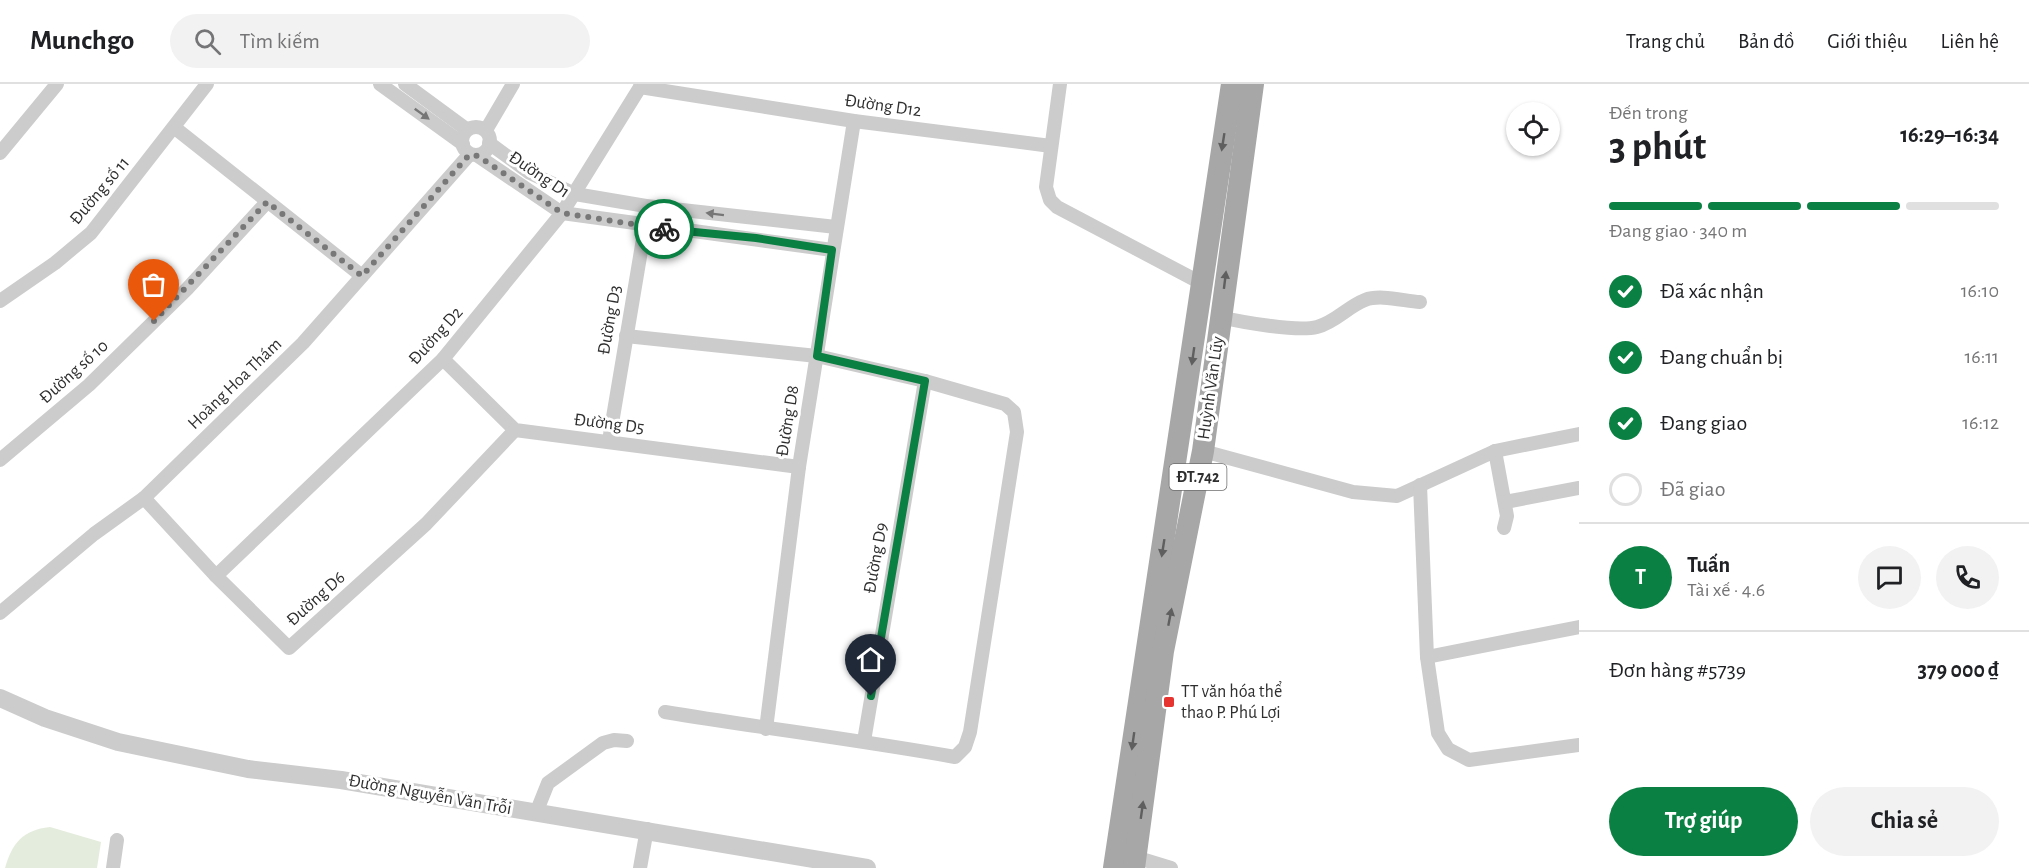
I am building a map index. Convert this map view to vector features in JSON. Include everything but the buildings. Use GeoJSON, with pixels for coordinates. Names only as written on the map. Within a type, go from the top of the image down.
{"type":"FeatureCollection","features":[{"type":"Feature","properties":{"kind":"main road","name":"Huỳnh Văn Lũy"},"geometry":{"type":"LineString","coordinates":[[1114,868],[1232,84]]}},
{"type":"Feature","properties":{"kind":"main road","name":"Huỳnh Văn Lũy"},"geometry":{"type":"LineString","coordinates":[[1135,863],[1164,651],[1203,450],[1253,84]]}},
{"type":"Feature","properties":{"kind":"street"},"geometry":{"type":"LineString","coordinates":[[0,153],[57,84]]}},
{"type":"Feature","properties":{"kind":"street","name":"Đường số 11"},"geometry":{"type":"LineString","coordinates":[[0,301],[55,263],[91,233],[207,84]]}},
{"type":"Feature","properties":{"kind":"street","name":"Đường D1"},"geometry":{"type":"LineString","coordinates":[[380,84],[470,152],[562,213],[645,227],[756,238],[832,250]]}},
{"type":"Feature","properties":{"kind":"street"},"geometry":{"type":"LineString","coordinates":[[405,84],[466,129]]}},
{"type":"Feature","properties":{"kind":"street"},"geometry":{"type":"LineString","coordinates":[[488,136],[480,126],[466,129],[462,136],[470,152],[485,153],[488,136],[513,84]]}},
{"type":"Feature","properties":{"kind":"street"},"geometry":{"type":"LineString","coordinates":[[1060,84],[1046,187],[1050,200],[1057,207],[1203,284]]}},
{"type":"Feature","properties":{"kind":"street","name":"Đường D12"},"geometry":{"type":"LineString","coordinates":[[641,86],[854,121],[1051,146]]}},
{"type":"Feature","properties":{"kind":"street","name":"Đường D2"},"geometry":{"type":"LineString","coordinates":[[216,576],[443,359],[562,213],[641,86]]}},
{"type":"Feature","properties":{"kind":"street","name":"Đường D8"},"geometry":{"type":"LineString","coordinates":[[766,729],[799,466],[854,121]]}},
{"type":"Feature","properties":{"kind":"street"},"geometry":{"type":"LineString","coordinates":[[174,128],[362,276]]}},
{"type":"Feature","properties":{"kind":"street","name":"Đường D1"},"geometry":{"type":"LineString","coordinates":[[488,136],[530,173],[575,194],[646,206],[836,227]]}},
{"type":"Feature","properties":{"kind":"street","name":"Hoàng Hoa Thám"},"geometry":{"type":"LineString","coordinates":[[0,613],[94,534],[144,498],[303,342],[470,152]]}},
{"type":"Feature","properties":{"kind":"street","name":"Đường số 10"},"geometry":{"type":"LineString","coordinates":[[0,460],[89,385],[187,289],[267,202]]}},
{"type":"Feature","properties":{"kind":"street","name":"Đường D3"},"geometry":{"type":"LineString","coordinates":[[609,441],[645,227],[646,206]]}},
{"type":"Feature","properties":{"kind":"street"},"geometry":{"type":"LineString","coordinates":[[756,219],[756,238]]}},
{"type":"Feature","properties":{"kind":"street"},"geometry":{"type":"LineString","coordinates":[[1220,317],[1243,323],[1315,328],[1339,318],[1364,300],[1376,298],[1420,302]]}},
{"type":"Feature","properties":{"kind":"street"},"geometry":{"type":"LineString","coordinates":[[626,336],[817,356],[925,381],[1005,404],[1014,412],[1017,432],[970,732],[965,747],[955,757],[864,741],[766,729],[666,712]]}},
{"type":"Feature","properties":{"kind":"street"},"geometry":{"type":"LineString","coordinates":[[443,359],[515,430]]}},
{"type":"Feature","properties":{"kind":"street","name":"Đường D9"},"geometry":{"type":"LineString","coordinates":[[864,741],[925,381]]}},
{"type":"Feature","properties":{"kind":"street","name":"Đường D6"},"geometry":{"type":"LineString","coordinates":[[144,498],[216,576],[289,648],[426,524],[515,430]]}},
{"type":"Feature","properties":{"kind":"street","name":"Đường D5"},"geometry":{"type":"LineString","coordinates":[[515,430],[799,466]]}},
{"type":"Feature","properties":{"kind":"street"},"geometry":{"type":"LineString","coordinates":[[1203,450],[1353,492],[1397,496],[1495,450],[1579,434]]}},
{"type":"Feature","properties":{"kind":"street"},"geometry":{"type":"LineString","coordinates":[[1495,450],[1507,516],[1504,528]]}},
{"type":"Feature","properties":{"kind":"street"},"geometry":{"type":"LineString","coordinates":[[1420,485],[1427,657],[1438,733],[1448,749],[1469,760],[1579,745]]}},
{"type":"Feature","properties":{"kind":"street"},"geometry":{"type":"LineString","coordinates":[[1505,502],[1579,488]]}},
{"type":"Feature","properties":{"kind":"street"},"geometry":{"type":"LineString","coordinates":[[1427,657],[1579,627]]}},
{"type":"Feature","properties":{"kind":"street","name":"Đường Nguyễn Văn Trỗi"},"geometry":{"type":"LineString","coordinates":[[0,698],[45,718],[118,742],[248,769],[342,780],[536,813],[647,829],[867,868]]}},
{"type":"Feature","properties":{"kind":"street"},"geometry":{"type":"LineString","coordinates":[[536,813],[548,783],[603,743],[614,740],[627,741]]}},
{"type":"Feature","properties":{"kind":"street"},"geometry":{"type":"LineString","coordinates":[[640,868],[647,829]]}},
{"type":"Feature","properties":{"kind":"street"},"geometry":{"type":"LineString","coordinates":[[113,868],[117,840]]}},
{"type":"Feature","properties":{"kind":"street"},"geometry":{"type":"LineString","coordinates":[[1135,863],[1171,868]]}},
{"type":"Feature","properties":{"kind":"green space"},"geometry":{"type":"Polygon","coordinates":[[[50,827],[101,842],[97,868],[5,868],[11,851],[20,839],[33,831],[50,827]]]}},
{"type":"Feature","properties":{"kind":"way so far"},"geometry":{"type":"LineString","coordinates":[[154,321],[187,289],[267,202],[362,276],[469,155],[478,156],[562,213],[664,229]]}},
{"type":"Feature","properties":{"kind":"place","name":"TT văn hóa thể thao P. Phú Lợi"},"geometry":{"type":"Point","coordinates":[1169,702]}},
{"type":"Feature","properties":{"kind":"route"},"geometry":{"type":"LineString","coordinates":[[664,229],[756,238],[832,250],[817,356],[925,381],[871,696]]}}]}
